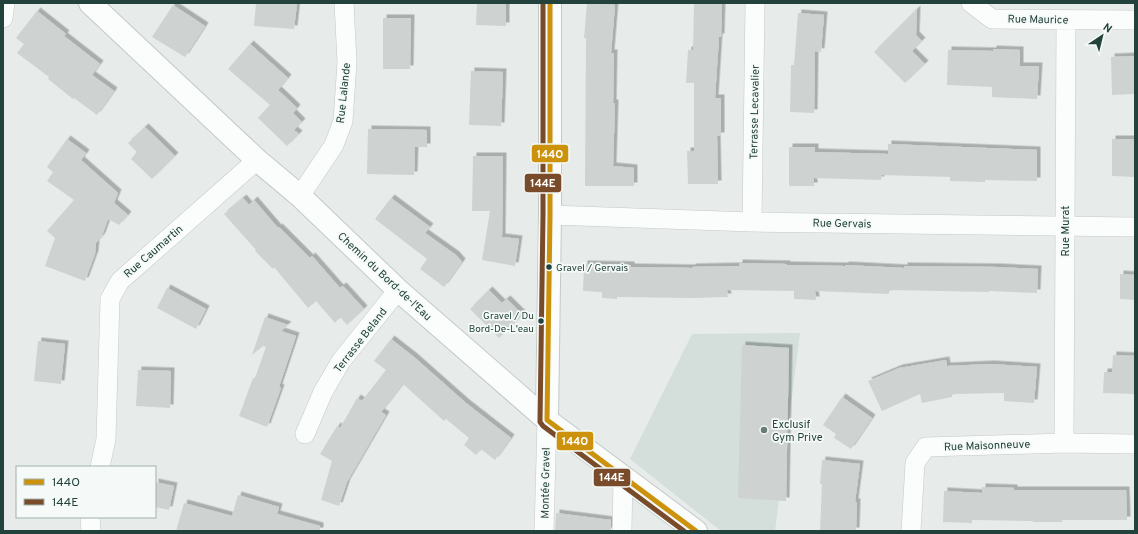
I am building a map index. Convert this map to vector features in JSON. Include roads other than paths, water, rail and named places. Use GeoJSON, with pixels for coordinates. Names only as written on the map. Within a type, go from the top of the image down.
{"type":"FeatureCollection","features":[{"type":"Feature","properties":{"kind":"street"},"geometry":{"type":"LineString","coordinates":[[3,18],[5,3]]}},
{"type":"Feature","properties":{"kind":"street","name":"Chemin du Bord-de-l'Eau"},"geometry":{"type":"LineString","coordinates":[[90,3],[257,160],[300,196],[398,290],[547,420],[696,531]]}},
{"type":"Feature","properties":{"kind":"street","name":"Rue Lalande"},"geometry":{"type":"LineString","coordinates":[[300,196],[334,145],[343,121],[347,62],[344,3]]}},
{"type":"Feature","properties":{"kind":"street","name":"Montée Gravel"},"geometry":{"type":"LineString","coordinates":[[544,531],[550,215],[550,3]]}},
{"type":"Feature","properties":{"kind":"street","name":"Terrasse Lecavalier"},"geometry":{"type":"LineString","coordinates":[[752,222],[755,3]]}},
{"type":"Feature","properties":{"kind":"street","name":"Rue Maurice"},"geometry":{"type":"LineString","coordinates":[[970,3],[992,19],[1135,20]]}},
{"type":"Feature","properties":{"kind":"street","name":"Rue Murat"},"geometry":{"type":"LineString","coordinates":[[1064,443],[1066,20]]}},
{"type":"Feature","properties":{"kind":"street","name":"Rue Caumartin"},"geometry":{"type":"LineString","coordinates":[[100,466],[106,439],[110,300],[120,281],[257,160]]}},
{"type":"Feature","properties":{"kind":"street","name":"Rue Gervais"},"geometry":{"type":"LineString","coordinates":[[550,215],[752,222],[1135,227]]}},
{"type":"Feature","properties":{"kind":"street","name":"Terrasse Beland"},"geometry":{"type":"LineString","coordinates":[[305,434],[323,392],[341,361],[398,290]]}},
{"type":"Feature","properties":{"kind":"street","name":"Rue Maisonneuve"},"geometry":{"type":"LineString","coordinates":[[911,531],[915,463],[926,447],[1064,443],[1135,444]]}},
{"type":"Feature","properties":{"kind":"street"},"geometry":{"type":"LineString","coordinates":[[622,531],[623,477]]}},
{"type":"Feature","properties":{"kind":"street"},"geometry":{"type":"LineString","coordinates":[[90,518],[92,531]]}},
{"type":"Feature","properties":{"kind":"place","name":"Gravel / Gervais"},"geometry":{"type":"Point","coordinates":[549,267]}},
{"type":"Feature","properties":{"kind":"place","name":"Gravel / Du Bord-De-L'eau"},"geometry":{"type":"Point","coordinates":[541,321]}},
{"type":"Feature","properties":{"kind":"place","name":"Exclusif Gym Prive"},"geometry":{"type":"Point","coordinates":[764,430]}}]}
